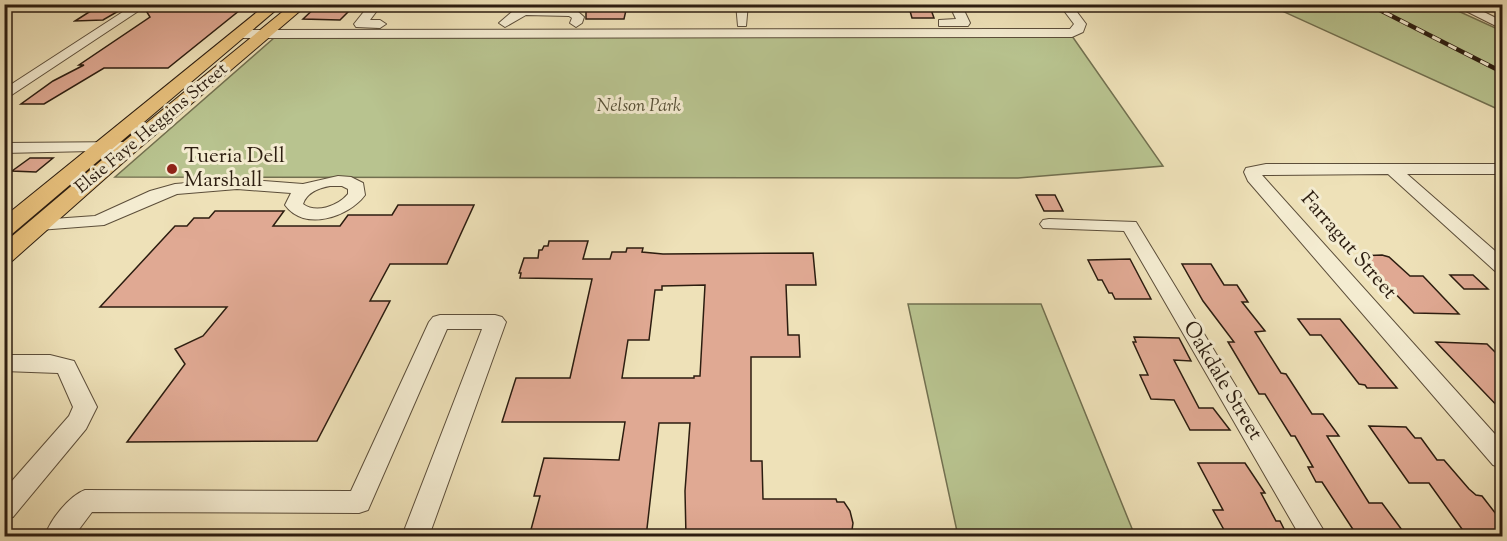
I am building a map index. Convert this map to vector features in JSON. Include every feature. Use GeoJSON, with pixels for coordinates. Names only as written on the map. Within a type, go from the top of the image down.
{"type":"FeatureCollection","features":[{"type":"Feature","properties":{"kind":"main road","name":"Elsie Faye Heggins Street"},"geometry":{"type":"LineString","coordinates":[[7,227],[276,4]]}},
{"type":"Feature","properties":{"kind":"main road","name":"Elsie Faye Heggins Street"},"geometry":{"type":"LineString","coordinates":[[4,256],[129,147],[268,34],[301,4]]}},
{"type":"Feature","properties":{"kind":"main road"},"geometry":{"type":"LineString","coordinates":[[7,227],[39,225]]}},
{"type":"Feature","properties":{"kind":"street"},"geometry":{"type":"LineString","coordinates":[[4,96],[144,4]]}},
{"type":"Feature","properties":{"kind":"street"},"geometry":{"type":"LineString","coordinates":[[377,4],[360,24],[964,23],[955,4]]}},
{"type":"Feature","properties":{"kind":"street"},"geometry":{"type":"LineString","coordinates":[[742,4],[742,23]]}},
{"type":"Feature","properties":{"kind":"street"},"geometry":{"type":"LineString","coordinates":[[240,34],[1072,33],[1079,28],[1080,24],[1064,4]]}},
{"type":"Feature","properties":{"kind":"street"},"geometry":{"type":"LineString","coordinates":[[1458,5],[1503,4]]}},
{"type":"Feature","properties":{"kind":"street"},"geometry":{"type":"LineString","coordinates":[[1458,5],[1503,24]]}},
{"type":"Feature","properties":{"kind":"street"},"geometry":{"type":"LineString","coordinates":[[4,148],[129,147]]}},
{"type":"Feature","properties":{"kind":"street","name":"Farragut Street"},"geometry":{"type":"LineString","coordinates":[[1393,170],[1266,169],[1252,172],[1503,458]]}},
{"type":"Feature","properties":{"kind":"street"},"geometry":{"type":"LineString","coordinates":[[1393,170],[1503,169]]}},
{"type":"Feature","properties":{"kind":"street"},"geometry":{"type":"LineString","coordinates":[[1393,170],[1503,267]]}},
{"type":"Feature","properties":{"kind":"street"},"geometry":{"type":"LineString","coordinates":[[39,225],[98,221],[156,195],[184,188],[237,184],[305,189]]}},
{"type":"Feature","properties":{"kind":"street","name":"Oakdale Street"},"geometry":{"type":"LineString","coordinates":[[1049,224],[1130,226],[1314,537]]}},
{"type":"Feature","properties":{"kind":"street"},"geometry":{"type":"LineString","coordinates":[[58,537],[85,501],[359,502],[440,322],[495,322],[416,537]]}},
{"type":"Feature","properties":{"kind":"street"},"geometry":{"type":"LineString","coordinates":[[4,363],[50,363],[66,367],[85,407],[78,422],[4,509]]}},
{"type":"Feature","properties":{"kind":"green space"},"geometry":{"type":"Polygon","coordinates":[[[1269,5],[1445,5],[1502,31],[1502,111],[1269,5]]]}},
{"type":"Feature","properties":{"kind":"green space","name":"Nelson Park"},"geometry":{"type":"Polygon","coordinates":[[[1072,36],[1163,166],[1018,178],[115,177],[274,38],[1072,36]]]}},
{"type":"Feature","properties":{"kind":"green space"},"geometry":{"type":"Polygon","coordinates":[[[908,304],[1041,304],[1135,536],[958,536],[908,304]]]}},
{"type":"Feature","properties":{"kind":"building"},"geometry":{"type":"Polygon","coordinates":[[[319,4],[356,4],[340,20],[303,19],[319,4]]]}},
{"type":"Feature","properties":{"kind":"building"},"geometry":{"type":"Polygon","coordinates":[[[601,4],[627,6],[624,19],[586,19],[586,8],[600,7],[601,4]]]}},
{"type":"Feature","properties":{"kind":"building"},"geometry":{"type":"Polygon","coordinates":[[[908,4],[929,4],[934,18],[912,18],[908,4]]]}},
{"type":"Feature","properties":{"kind":"building"},"geometry":{"type":"Polygon","coordinates":[[[100,5],[129,5],[103,20],[75,21],[100,5]]]}},
{"type":"Feature","properties":{"kind":"building"},"geometry":{"type":"Polygon","coordinates":[[[150,6],[245,6],[168,68],[104,68],[44,104],[21,104],[53,81],[84,65],[79,65],[150,17],[145,9],[150,6]]]}},
{"type":"Feature","properties":{"kind":"building"},"geometry":{"type":"Polygon","coordinates":[[[30,158],[53,158],[36,172],[12,171],[30,158]]]}},
{"type":"Feature","properties":{"kind":"building"},"geometry":{"type":"Polygon","coordinates":[[[1036,195],[1055,195],[1063,211],[1044,211],[1036,195]]]}},
{"type":"Feature","properties":{"kind":"building"},"geometry":{"type":"Polygon","coordinates":[[[398,205],[474,205],[447,264],[390,264],[370,301],[390,301],[317,441],[127,442],[185,364],[175,349],[203,336],[227,307],[100,307],[175,226],[187,226],[194,218],[209,218],[215,211],[284,211],[273,226],[340,226],[348,215],[392,215],[398,205]]]}},
{"type":"Feature","properties":{"kind":"building"},"geometry":{"type":"Polygon","coordinates":[[[549,241],[588,241],[583,259],[610,259],[612,252],[626,252],[627,248],[643,248],[642,252],[663,254],[813,253],[816,285],[786,285],[788,335],[799,335],[800,357],[751,357],[751,461],[762,461],[763,499],[836,499],[837,502],[844,502],[850,511],[853,523],[851,537],[686,537],[685,491],[690,423],[659,423],[646,537],[529,537],[540,496],[534,496],[544,458],[619,460],[625,422],[502,422],[516,378],[570,378],[592,279],[520,278],[521,273],[519,273],[524,258],[538,258],[539,250],[548,246],[549,241]],[[705,285],[662,286],[662,290],[655,290],[649,340],[628,340],[622,378],[694,378],[694,376],[700,376],[705,285]]]}},
{"type":"Feature","properties":{"kind":"building"},"geometry":{"type":"Polygon","coordinates":[[[1359,256],[1389,257],[1410,276],[1423,276],[1459,314],[1414,313],[1359,256]]]}},
{"type":"Feature","properties":{"kind":"building"},"geometry":{"type":"Polygon","coordinates":[[[1130,259],[1151,299],[1115,299],[1102,280],[1098,280],[1088,260],[1130,259]]]}},
{"type":"Feature","properties":{"kind":"building"},"geometry":{"type":"Polygon","coordinates":[[[1182,264],[1211,264],[1224,285],[1237,285],[1248,302],[1242,302],[1265,331],[1255,332],[1281,373],[1286,374],[1312,414],[1323,414],[1339,436],[1327,436],[1369,503],[1382,503],[1402,530],[1354,531],[1322,482],[1316,482],[1308,467],[1313,467],[1295,436],[1291,436],[1265,394],[1259,394],[1228,342],[1234,342],[1203,301],[1182,264]]]}},
{"type":"Feature","properties":{"kind":"building"},"geometry":{"type":"Polygon","coordinates":[[[1450,275],[1473,275],[1488,289],[1464,289],[1450,275]]]}},
{"type":"Feature","properties":{"kind":"building"},"geometry":{"type":"Polygon","coordinates":[[[1298,319],[1340,319],[1397,388],[1367,388],[1359,384],[1321,335],[1310,335],[1298,319]]]}},
{"type":"Feature","properties":{"kind":"building"},"geometry":{"type":"Polygon","coordinates":[[[1134,337],[1179,338],[1191,361],[1174,360],[1199,408],[1213,408],[1230,430],[1190,430],[1174,400],[1151,399],[1140,375],[1148,375],[1133,342],[1136,342],[1134,337]]]}},
{"type":"Feature","properties":{"kind":"building"},"geometry":{"type":"Polygon","coordinates":[[[1436,342],[1487,344],[1503,360],[1503,412],[1436,342]]]}},
{"type":"Feature","properties":{"kind":"building"},"geometry":{"type":"Polygon","coordinates":[[[1369,426],[1406,427],[1415,438],[1421,438],[1437,460],[1444,460],[1469,489],[1476,495],[1482,496],[1503,523],[1503,537],[1467,536],[1429,483],[1409,483],[1369,426]]]}},
{"type":"Feature","properties":{"kind":"building"},"geometry":{"type":"Polygon","coordinates":[[[1198,463],[1245,463],[1265,493],[1261,493],[1276,521],[1280,521],[1288,537],[1228,537],[1213,510],[1223,510],[1198,463]]]}},
{"type":"Feature","properties":{"kind":"railway"},"geometry":{"type":"LineString","coordinates":[[1368,4],[1502,72]]}},
{"type":"Feature","properties":{"kind":"place","name":"Tueria Dell Marshall"},"geometry":{"type":"Point","coordinates":[172,169]}}]}
